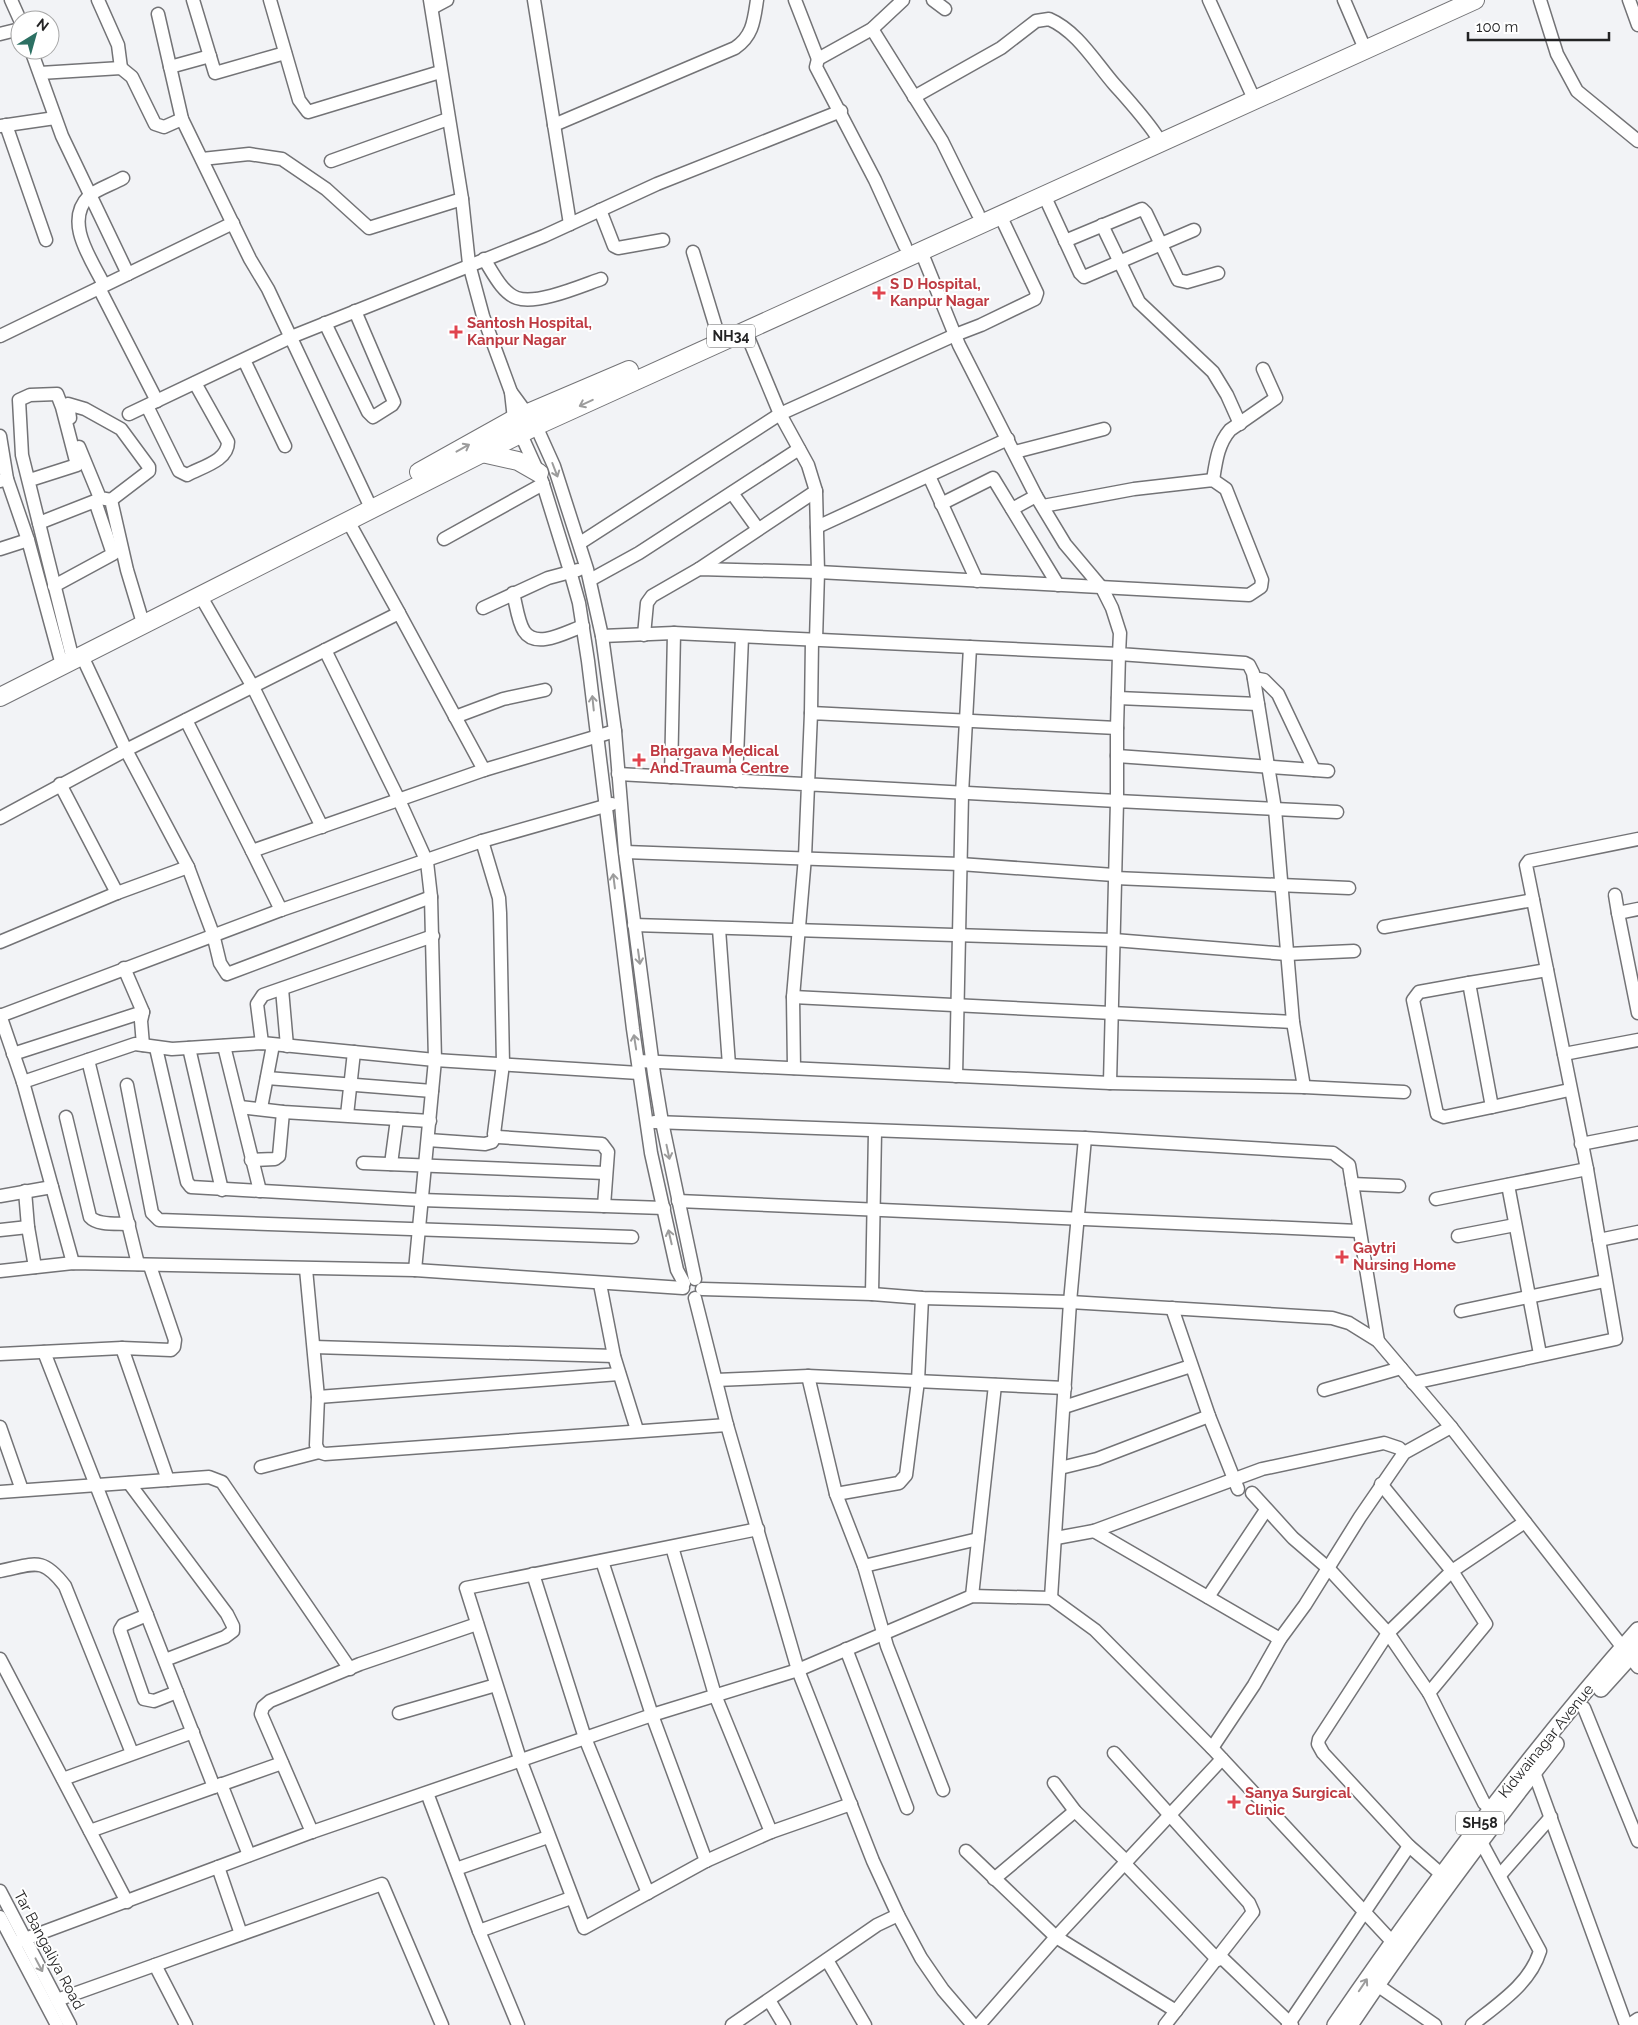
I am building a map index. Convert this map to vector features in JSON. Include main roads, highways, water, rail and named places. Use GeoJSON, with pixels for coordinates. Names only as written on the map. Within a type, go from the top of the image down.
{"type":"FeatureCollection","features":[{"type":"Feature","properties":{"kind":"highway","name":"NH34"},"geometry":{"type":"LineString","coordinates":[[0,697],[70,657],[142,620],[370,506],[482,453],[525,423],[745,330],[978,214],[1252,94],[1363,43],[1447,0]]}},
{"type":"Feature","properties":{"kind":"highway","name":"NH34"},"geometry":{"type":"LineString","coordinates":[[1363,43],[1475,0]]}},
{"type":"Feature","properties":{"kind":"highway","name":"NH34"},"geometry":{"type":"LineString","coordinates":[[142,620],[200,595],[348,521],[370,506],[525,423],[717,331],[913,248],[1000,215],[1159,145],[1252,94]]}},
{"type":"Feature","properties":{"kind":"highway"},"geometry":{"type":"LineString","coordinates":[[482,453],[518,461],[541,478]]}},
{"type":"Feature","properties":{"kind":"highway","name":"NH34"},"geometry":{"type":"LineString","coordinates":[[0,686],[70,657]]}},
{"type":"Feature","properties":{"kind":"main road","name":"Kidwainagar Avenue"},"geometry":{"type":"LineString","coordinates":[[1335,2025],[1494,1813],[1632,1655],[1638,1630]]}},
{"type":"Feature","properties":{"kind":"main road","name":"Kidwainagar Avenue"},"geometry":{"type":"LineString","coordinates":[[1445,1879],[1480,1840],[1494,1813],[1534,1772],[1584,1708],[1632,1655]]}},
{"type":"Feature","properties":{"kind":"main road","name":"Kidwainagar Avenue"},"geometry":{"type":"LineString","coordinates":[[1350,2025],[1377,1985],[1396,1946]]}},
{"type":"Feature","properties":{"kind":"place","name":"S D Hospital, Kanpur Nagar"},"geometry":{"type":"Point","coordinates":[879,293]}},
{"type":"Feature","properties":{"kind":"place","name":"Santosh Hospital, Kanpur Nagar"},"geometry":{"type":"Point","coordinates":[456,332]}},
{"type":"Feature","properties":{"kind":"place","name":"Bhargava Medical And Trauma Centre"},"geometry":{"type":"Point","coordinates":[639,760]}},
{"type":"Feature","properties":{"kind":"place","name":"Gaytri Nursing Home"},"geometry":{"type":"Point","coordinates":[1342,1257]}},
{"type":"Feature","properties":{"kind":"place","name":"Sanya Surgical Clinic"},"geometry":{"type":"Point","coordinates":[1234,1802]}}]}
